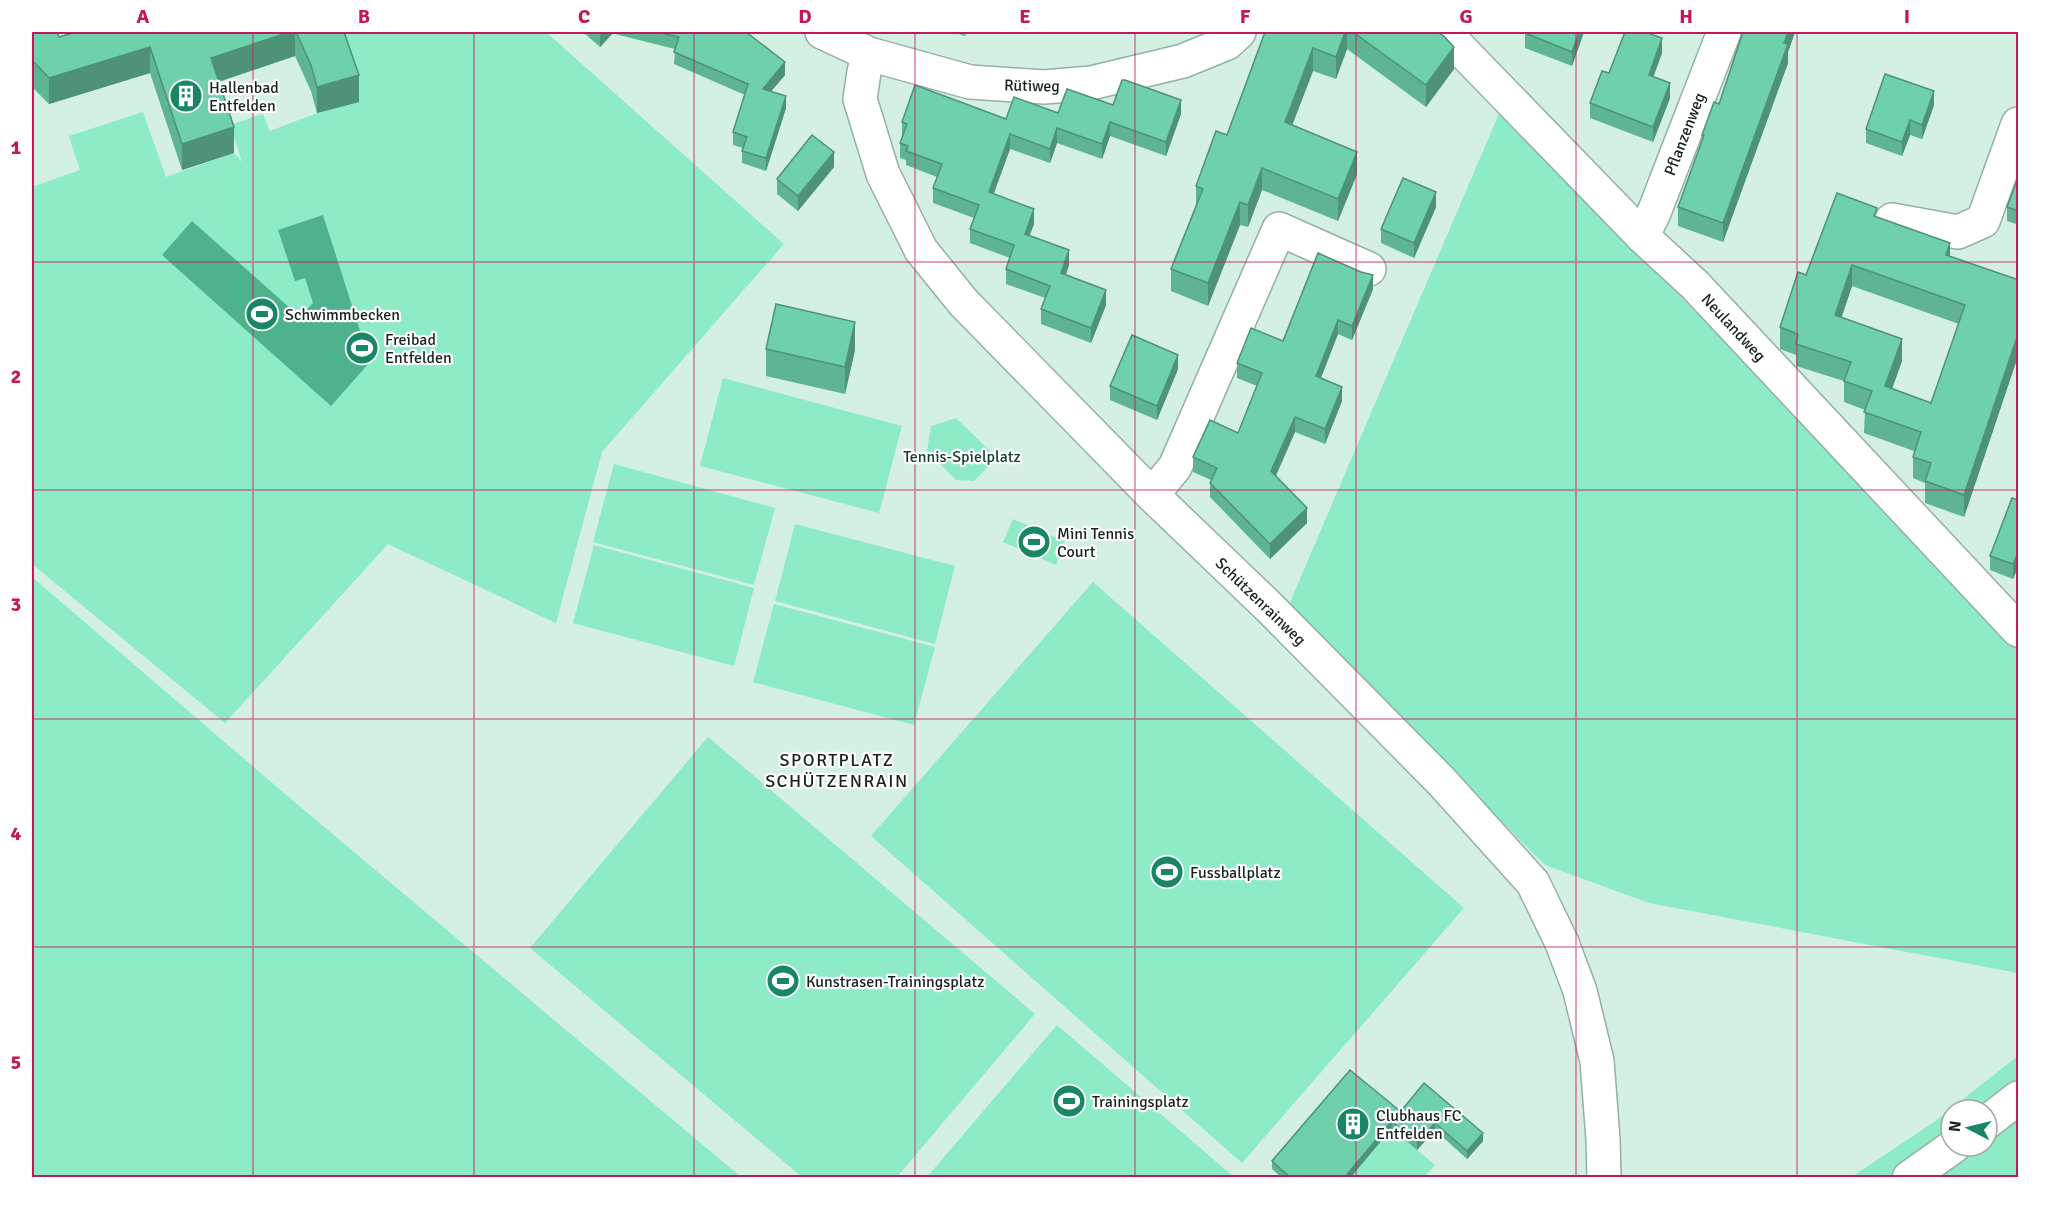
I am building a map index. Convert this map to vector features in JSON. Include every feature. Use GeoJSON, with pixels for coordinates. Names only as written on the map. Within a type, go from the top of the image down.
{"type":"FeatureCollection","features":[{"type":"Feature","properties":{"kind":"street","name":"Rütiweg"},"geometry":{"type":"LineString","coordinates":[[822,32],[870,54],[970,82],[1044,87],[1091,83],[1183,61],[1227,43],[1239,32]]}},
{"type":"Feature","properties":{"kind":"street","name":"Neulandweg"},"geometry":{"type":"LineString","coordinates":[[1444,32],[1642,236],[1695,285],[2019,630]]}},
{"type":"Feature","properties":{"kind":"street","name":"Pflanzenweg"},"geometry":{"type":"LineString","coordinates":[[1642,236],[1653,215],[1724,32]]}},
{"type":"Feature","properties":{"kind":"street","name":"Schützenrainweg"},"geometry":{"type":"LineString","coordinates":[[870,54],[864,72],[860,99],[883,174],[921,250],[963,302],[1152,495],[1269,607],[1442,782],[1533,883],[1562,943],[1580,991],[1597,1061],[1604,1140],[1604,1178]]}},
{"type":"Feature","properties":{"kind":"street"},"geometry":{"type":"LineString","coordinates":[[1892,220],[1958,232],[1983,221],[2019,124]]}},
{"type":"Feature","properties":{"kind":"street"},"geometry":{"type":"LineString","coordinates":[[1152,495],[1175,467],[1279,229],[1369,269]]}},
{"type":"Feature","properties":{"kind":"street"},"geometry":{"type":"LineString","coordinates":[[1999,1113],[2019,1098]]}},
{"type":"Feature","properties":{"kind":"street"},"geometry":{"type":"LineString","coordinates":[[1909,1178],[1939,1157]]}},
{"type":"Feature","properties":{"kind":"green space","name":"Freibad Entfelden"},"geometry":{"type":"Polygon","coordinates":[[[335,32],[546,32],[784,244],[602,452],[556,623],[388,544],[225,723],[32,564],[32,187],[80,170],[69,136],[143,112],[166,177],[234,153],[242,162],[230,125],[263,114],[270,131],[317,113],[359,102],[335,32]]]}},
{"type":"Feature","properties":{"kind":"green space"},"geometry":{"type":"Polygon","coordinates":[[[1501,109],[1545,158],[2018,641],[2018,973],[1649,903],[1545,865],[1288,607],[1501,109]]]}},
{"type":"Feature","properties":{"kind":"green space"},"geometry":{"type":"Polygon","coordinates":[[[723,378],[902,426],[879,513],[700,466],[723,378]]]}},
{"type":"Feature","properties":{"kind":"green space","name":"Tennis-Spielplatz"},"geometry":{"type":"Polygon","coordinates":[[[956,418],[997,458],[974,481],[956,480],[927,451],[931,426],[956,418]]]}},
{"type":"Feature","properties":{"kind":"green space"},"geometry":{"type":"Polygon","coordinates":[[[614,464],[775,508],[754,585],[593,542],[614,464]]]}},
{"type":"Feature","properties":{"kind":"green space","name":"Mini Tennis Court"},"geometry":{"type":"Polygon","coordinates":[[[1013,519],[1064,541],[1056,565],[1003,542],[1013,519]]]}},
{"type":"Feature","properties":{"kind":"green space"},"geometry":{"type":"Polygon","coordinates":[[[795,524],[955,566],[935,644],[775,601],[795,524]]]}},
{"type":"Feature","properties":{"kind":"green space"},"geometry":{"type":"Polygon","coordinates":[[[594,545],[754,588],[734,666],[573,623],[594,545]]]}},
{"type":"Feature","properties":{"kind":"green space"},"geometry":{"type":"Polygon","coordinates":[[[32,577],[298,805],[741,1177],[32,1177],[32,577]]]}},
{"type":"Feature","properties":{"kind":"green space","name":"Fussballplatz"},"geometry":{"type":"Polygon","coordinates":[[[1093,582],[1464,908],[1242,1163],[871,836],[1093,582]]]}},
{"type":"Feature","properties":{"kind":"green space"},"geometry":{"type":"Polygon","coordinates":[[[774,604],[935,647],[914,725],[753,682],[774,604]]]}},
{"type":"Feature","properties":{"kind":"green space","name":"Kunstrasen-Trainingsplatz"},"geometry":{"type":"Polygon","coordinates":[[[708,737],[1035,1014],[897,1177],[802,1177],[530,948],[708,737]]]}},
{"type":"Feature","properties":{"kind":"green space","name":"Trainingsplatz"},"geometry":{"type":"Polygon","coordinates":[[[1057,1025],[1234,1177],[927,1177],[1057,1025]]]}},
{"type":"Feature","properties":{"kind":"green space"},"geometry":{"type":"Polygon","coordinates":[[[2018,1056],[2018,1177],[1850,1178],[1939,1118],[1939,1158],[1999,1158],[1999,1098],[1965,1098],[2018,1056]]]}},
{"type":"Feature","properties":{"kind":"green space"},"geometry":{"type":"Polygon","coordinates":[[[1391,1128],[1435,1165],[1424,1177],[1350,1178],[1391,1128]]]}},
{"type":"Feature","properties":{"kind":"shaded area","name":"Schwimmbecken"},"geometry":{"type":"Polygon","coordinates":[[[323,215],[370,362],[331,406],[162,255],[192,221],[300,317],[313,303],[305,278],[295,281],[278,230],[323,215]]]}},
{"type":"Feature","properties":{"kind":"building"},"geometry":{"type":"Polygon","coordinates":[[[32,32],[57,32],[59,37],[76,32],[290,32],[211,58],[234,127],[182,144],[150,47],[49,78],[32,60],[32,32]]]}},
{"type":"Feature","properties":{"kind":"building"},"geometry":{"type":"Polygon","coordinates":[[[296,32],[344,32],[359,75],[317,87],[311,65],[296,32]]]}},
{"type":"Feature","properties":{"kind":"building"},"geometry":{"type":"Polygon","coordinates":[[[656,32],[746,32],[785,62],[763,89],[786,96],[766,158],[742,151],[747,137],[733,132],[748,84],[674,52],[679,37],[656,32]]]}},
{"type":"Feature","properties":{"kind":"building"},"geometry":{"type":"Polygon","coordinates":[[[1265,32],[1345,32],[1336,57],[1313,48],[1285,122],[1357,152],[1338,199],[1262,168],[1248,205],[1240,202],[1208,283],[1171,269],[1203,189],[1196,186],[1216,131],[1227,135],[1265,32]]]}},
{"type":"Feature","properties":{"kind":"building"},"geometry":{"type":"Polygon","coordinates":[[[1353,32],[1437,32],[1454,47],[1426,85],[1353,32]]]}},
{"type":"Feature","properties":{"kind":"building"},"geometry":{"type":"Polygon","coordinates":[[[1525,32],[1579,32],[1572,52],[1525,32]]]}},
{"type":"Feature","properties":{"kind":"building"},"geometry":{"type":"Polygon","coordinates":[[[1625,32],[1645,32],[1662,38],[1649,75],[1670,83],[1653,127],[1590,103],[1602,71],[1609,73],[1625,32]]]}},
{"type":"Feature","properties":{"kind":"building"},"geometry":{"type":"Polygon","coordinates":[[[1743,32],[1788,32],[1784,43],[1788,44],[1723,223],[1678,207],[1714,102],[1719,104],[1743,32]]]}},
{"type":"Feature","properties":{"kind":"building"},"geometry":{"type":"Polygon","coordinates":[[[1885,74],[1934,91],[1922,125],[1910,120],[1902,142],[1866,129],[1885,74]]]}},
{"type":"Feature","properties":{"kind":"building"},"geometry":{"type":"Polygon","coordinates":[[[1122,80],[1181,100],[1166,142],[1110,122],[1102,144],[1057,128],[1050,149],[1010,134],[989,192],[1034,209],[1025,234],[1069,250],[1061,273],[1106,290],[1091,328],[1041,309],[1050,286],[1006,269],[1014,245],[970,229],[979,205],[933,188],[942,164],[906,151],[908,146],[900,143],[907,124],[902,122],[915,85],[1006,119],[1014,97],[1058,113],[1067,89],[1113,105],[1122,80]]]}},
{"type":"Feature","properties":{"kind":"building"},"geometry":{"type":"Polygon","coordinates":[[[812,135],[834,152],[798,196],[777,179],[812,135]]]}},
{"type":"Feature","properties":{"kind":"building"},"geometry":{"type":"Polygon","coordinates":[[[2019,175],[2019,211],[2007,207],[2019,175]]]}},
{"type":"Feature","properties":{"kind":"building"},"geometry":{"type":"Polygon","coordinates":[[[1403,178],[1436,192],[1414,243],[1381,229],[1403,178]]]}},
{"type":"Feature","properties":{"kind":"building"},"geometry":{"type":"Polygon","coordinates":[[[1837,193],[1877,208],[1874,216],[1950,243],[1946,255],[2019,280],[2019,331],[1964,495],[1925,481],[1931,463],[1913,457],[1921,432],[1864,412],[1872,391],[1844,381],[1851,362],[1796,344],[1798,334],[1780,327],[1798,272],[1806,275],[1837,193]],[[1852,265],[1835,315],[1902,339],[1885,386],[1931,403],[1965,305],[1852,265]]]}},
{"type":"Feature","properties":{"kind":"building"},"geometry":{"type":"Polygon","coordinates":[[[1318,253],[1373,275],[1352,326],[1338,320],[1316,376],[1342,387],[1325,429],[1295,417],[1271,471],[1307,508],[1270,544],[1210,483],[1217,468],[1193,457],[1210,420],[1238,433],[1262,373],[1237,363],[1251,328],[1283,341],[1318,253]]]}},
{"type":"Feature","properties":{"kind":"building"},"geometry":{"type":"Polygon","coordinates":[[[776,304],[855,322],[845,367],[766,349],[776,304]]]}},
{"type":"Feature","properties":{"kind":"building"},"geometry":{"type":"Polygon","coordinates":[[[1132,335],[1178,355],[1157,406],[1110,386],[1132,335]]]}},
{"type":"Feature","properties":{"kind":"building"},"geometry":{"type":"Polygon","coordinates":[[[2012,498],[2019,500],[2019,551],[2013,564],[1990,556],[2012,498]]]}},
{"type":"Feature","properties":{"kind":"building","name":"Clubhaus FC Entfelden"},"geometry":{"type":"Polygon","coordinates":[[[1350,1070],[1400,1111],[1344,1178],[1291,1178],[1272,1161],[1350,1070]]]}},
{"type":"Feature","properties":{"kind":"building"},"geometry":{"type":"Polygon","coordinates":[[[1424,1083],[1483,1133],[1467,1151],[1435,1123],[1417,1142],[1392,1122],[1424,1083]]]}},
{"type":"Feature","properties":{"kind":"place","name":"Hallenbad Entfelden"},"geometry":{"type":"Point","coordinates":[186,96]}},
{"type":"Feature","properties":{"kind":"place","name":"Schwimmbecken"},"geometry":{"type":"Point","coordinates":[262,314]}},
{"type":"Feature","properties":{"kind":"place","name":"Freibad Entfelden"},"geometry":{"type":"Point","coordinates":[362,348]}},
{"type":"Feature","properties":{"kind":"place","name":"Mini Tennis Court"},"geometry":{"type":"Point","coordinates":[1034,542]}},
{"type":"Feature","properties":{"kind":"place","name":"Fussballplatz"},"geometry":{"type":"Point","coordinates":[1167,872]}},
{"type":"Feature","properties":{"kind":"place","name":"Kunstrasen-Trainingsplatz"},"geometry":{"type":"Point","coordinates":[783,981]}},
{"type":"Feature","properties":{"kind":"place","name":"Trainingsplatz"},"geometry":{"type":"Point","coordinates":[1069,1101]}},
{"type":"Feature","properties":{"kind":"place","name":"Clubhaus FC Entfelden"},"geometry":{"type":"Point","coordinates":[1353,1124]}},
{"type":"Feature","properties":{"kind":"district","name":"SPORTPLATZ SCHÜTZENRAIN"},"geometry":{"type":"Point","coordinates":[837,770]}}]}
